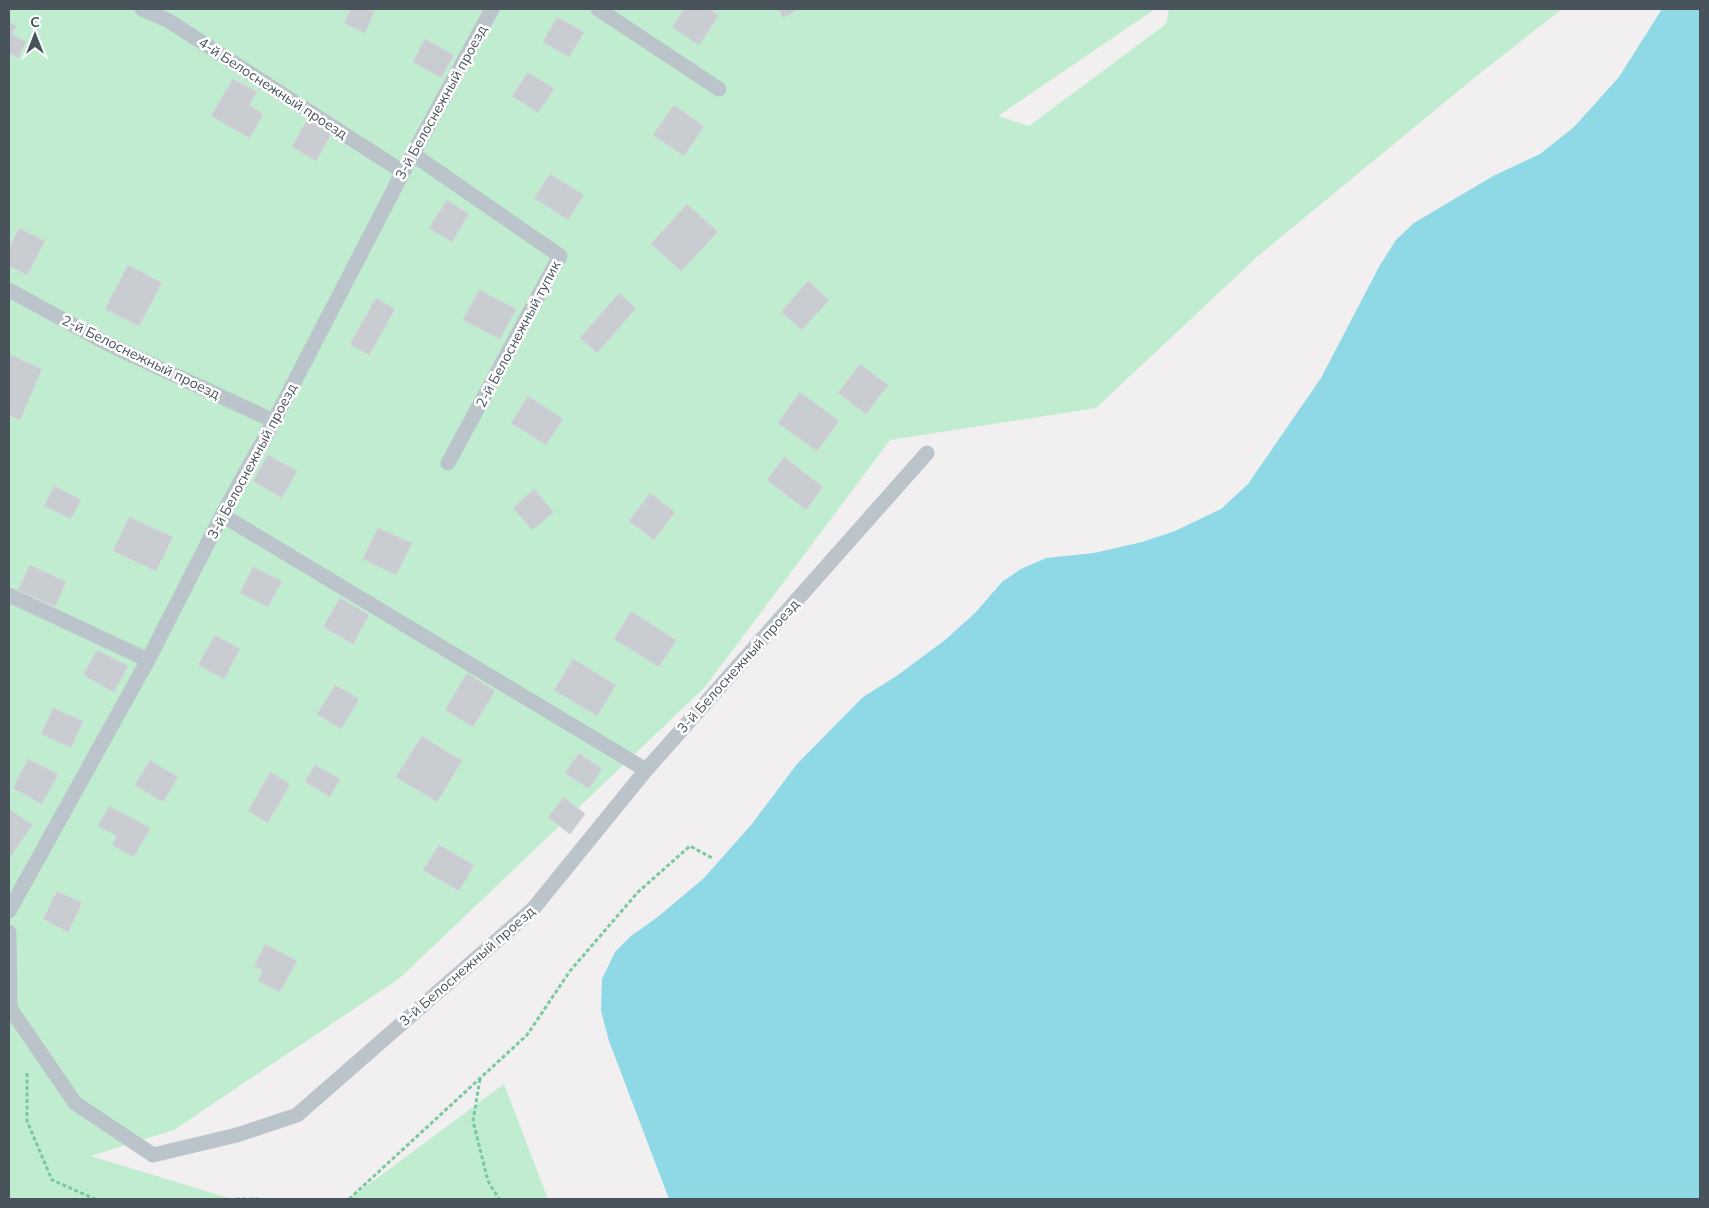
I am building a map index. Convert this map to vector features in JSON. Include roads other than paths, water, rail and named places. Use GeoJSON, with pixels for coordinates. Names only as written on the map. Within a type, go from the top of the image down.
{"type":"FeatureCollection","features":[{"type":"Feature","properties":{"kind":"lane","name":"4-й Белоснежный проезд"},"geometry":{"type":"LineString","coordinates":[[142,9],[169,21],[403,172]]}},
{"type":"Feature","properties":{"kind":"lane","name":"3-й Белоснежный проезд"},"geometry":{"type":"LineString","coordinates":[[9,911],[148,660],[222,515],[274,421],[403,172],[414,155],[492,9]]}},
{"type":"Feature","properties":{"kind":"lane"},"geometry":{"type":"LineString","coordinates":[[598,9],[719,89]]}},
{"type":"Feature","properties":{"kind":"lane","name":"2-й Белоснежный тупик"},"geometry":{"type":"LineString","coordinates":[[414,155],[560,256],[448,464]]}},
{"type":"Feature","properties":{"kind":"lane","name":"2-й Белоснежный проезд"},"geometry":{"type":"LineString","coordinates":[[9,290],[108,344],[274,421]]}},
{"type":"Feature","properties":{"kind":"lane","name":"3-й Белоснежный проезд"},"geometry":{"type":"LineString","coordinates":[[9,932],[10,1008],[74,1103],[153,1155],[237,1135],[297,1115],[533,909],[646,770],[928,452]]}},
{"type":"Feature","properties":{"kind":"lane"},"geometry":{"type":"LineString","coordinates":[[222,515],[646,770]]}},
{"type":"Feature","properties":{"kind":"lane"},"geometry":{"type":"LineString","coordinates":[[9,595],[148,660]]}},
{"type":"Feature","properties":{"kind":"water"},"geometry":{"type":"Polygon","coordinates":[[[1662,9],[1700,9],[1700,1199],[669,1199],[609,1041],[601,1011],[602,979],[615,952],[631,936],[659,916],[704,878],[751,825],[797,764],[863,697],[898,675],[945,640],[975,613],[1002,582],[1021,569],[1046,558],[1094,553],[1142,542],[1175,531],[1221,509],[1248,484],[1321,378],[1380,265],[1396,240],[1414,223],[1493,176],[1540,154],[1574,127],[1619,77],[1662,9]]]}}]}
